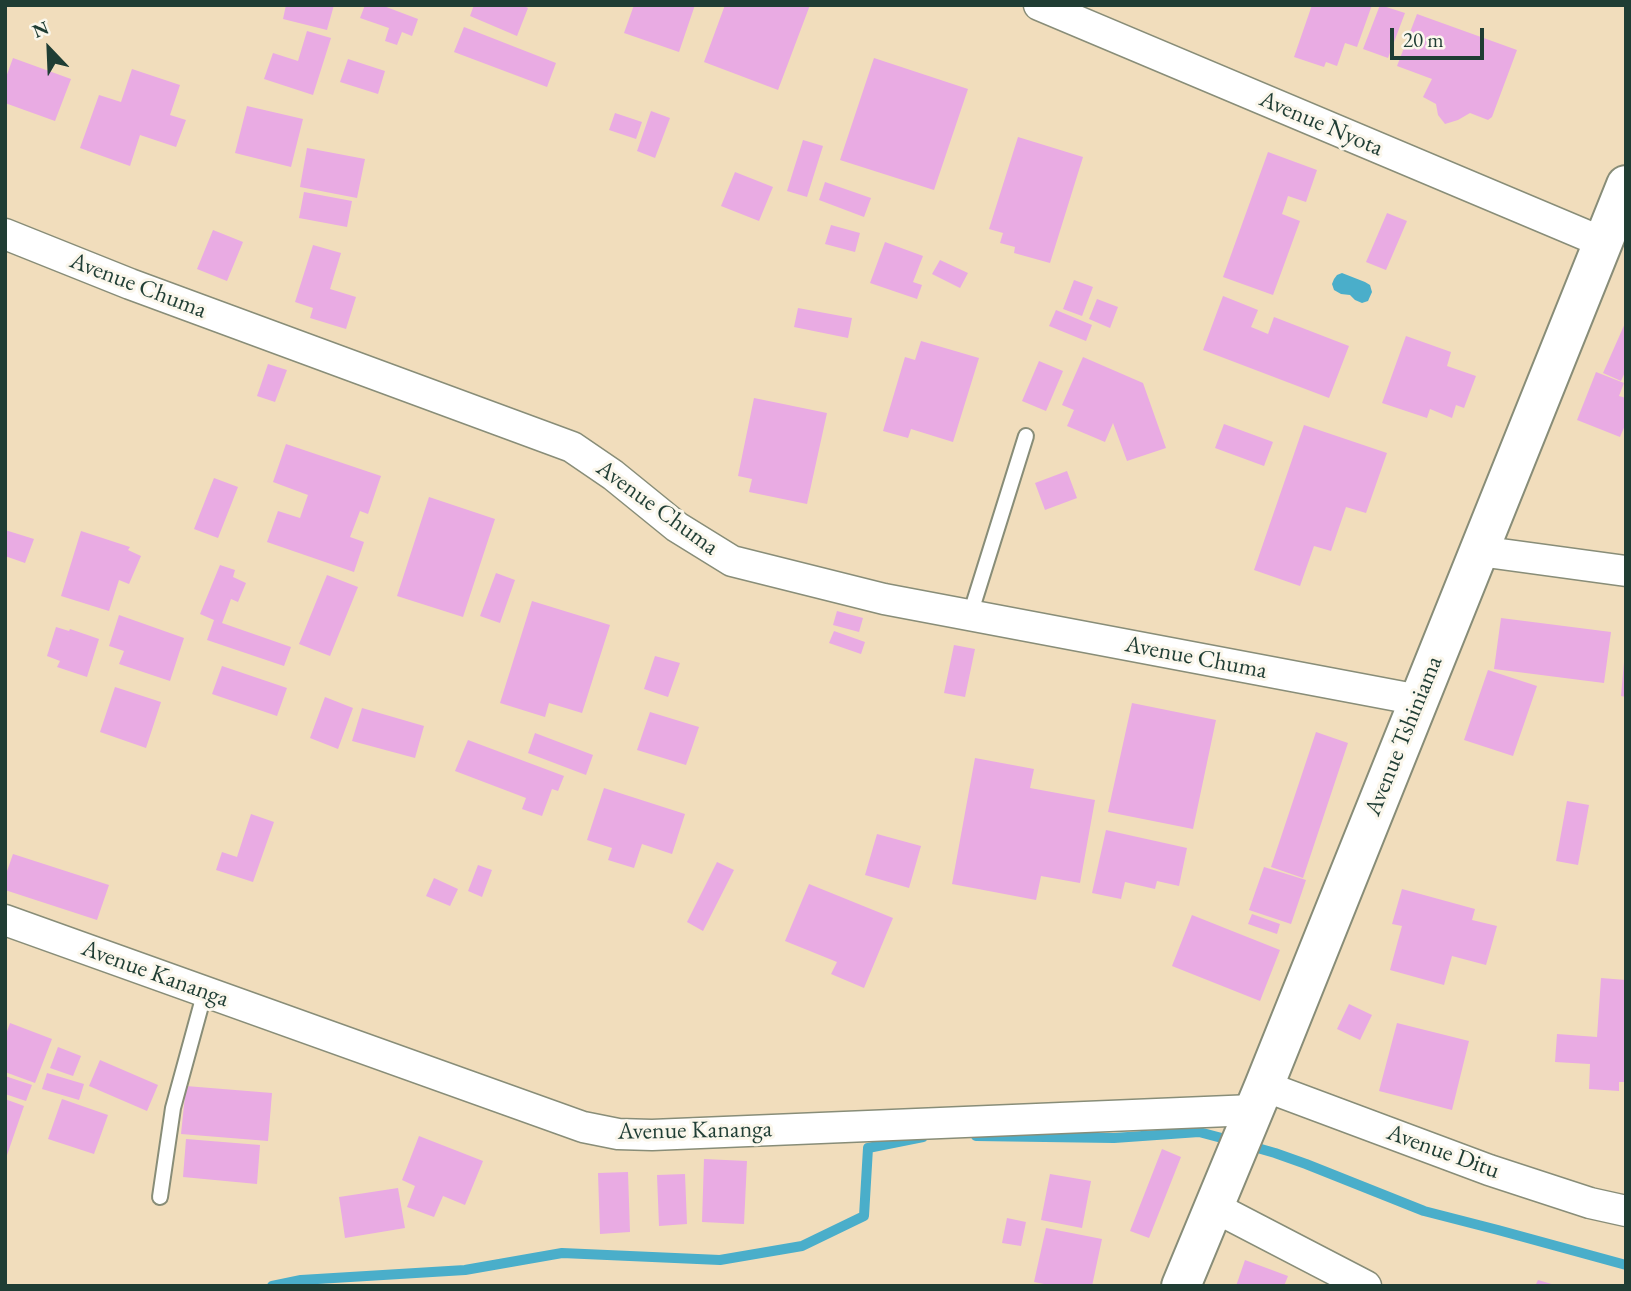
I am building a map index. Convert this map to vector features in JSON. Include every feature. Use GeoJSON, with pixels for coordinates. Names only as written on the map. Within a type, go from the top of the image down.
{"type":"FeatureCollection","features":[{"type":"Feature","properties":{"kind":"street","name":"Avenue Nyota"},"geometry":{"type":"LineString","coordinates":[[1039,5],[1602,242]]}},
{"type":"Feature","properties":{"kind":"street","name":"Avenue Tshiniama"},"geometry":{"type":"LineString","coordinates":[[1181,1286],[1626,185]]}},
{"type":"Feature","properties":{"kind":"street","name":"Avenue Chuma"},"geometry":{"type":"LineString","coordinates":[[5,234],[130,284],[572,447],[613,475],[677,527],[732,561],[884,599],[1419,700]]}},
{"type":"Feature","properties":{"kind":"street"},"geometry":{"type":"LineString","coordinates":[[1479,551],[1626,571]]}},
{"type":"Feature","properties":{"kind":"street","name":"Avenue Kananga"},"geometry":{"type":"LineString","coordinates":[[5,920],[583,1127],[618,1134],[1249,1121]]}},
{"type":"Feature","properties":{"kind":"street","name":"Avenue Ditu"},"geometry":{"type":"LineString","coordinates":[[1249,1121],[1489,1170],[1626,1212]]}},
{"type":"Feature","properties":{"kind":"street"},"geometry":{"type":"LineString","coordinates":[[1213,1207],[1366,1286]]}},
{"type":"Feature","properties":{"kind":"lane"},"geometry":{"type":"LineString","coordinates":[[970,615],[1026,436]]}},
{"type":"Feature","properties":{"kind":"lane"},"geometry":{"type":"LineString","coordinates":[[160,1197],[173,1108],[205,991]]}},
{"type":"Feature","properties":{"kind":"water"},"geometry":{"type":"Polygon","coordinates":[[[1342,273],[1370,285],[1372,292],[1368,301],[1362,303],[1350,295],[1334,290],[1334,279],[1342,273]]]}},
{"type":"Feature","properties":{"kind":"building"},"geometry":{"type":"Polygon","coordinates":[[[286,5],[334,5],[327,30],[283,19],[286,5]]]}},
{"type":"Feature","properties":{"kind":"building"},"geometry":{"type":"Polygon","coordinates":[[[365,5],[381,5],[418,19],[412,36],[402,32],[397,45],[385,41],[389,28],[360,18],[365,5]]]}},
{"type":"Feature","properties":{"kind":"building"},"geometry":{"type":"Polygon","coordinates":[[[474,5],[522,5],[528,8],[517,36],[470,16],[474,5]]]}},
{"type":"Feature","properties":{"kind":"building"},"geometry":{"type":"Polygon","coordinates":[[[634,5],[695,5],[679,52],[624,33],[634,5]]]}},
{"type":"Feature","properties":{"kind":"building"},"geometry":{"type":"Polygon","coordinates":[[[725,5],[810,5],[778,90],[704,62],[725,5]]]}},
{"type":"Feature","properties":{"kind":"building"},"geometry":{"type":"Polygon","coordinates":[[[1312,5],[1372,5],[1357,47],[1345,43],[1337,66],[1326,62],[1324,67],[1294,57],[1312,5]]]}},
{"type":"Feature","properties":{"kind":"building"},"geometry":{"type":"Polygon","coordinates":[[[1380,5],[1405,13],[1388,58],[1363,49],[1380,5]]]}},
{"type":"Feature","properties":{"kind":"building"},"geometry":{"type":"Polygon","coordinates":[[[1417,14],[1517,50],[1492,117],[1488,120],[1470,113],[1445,124],[1438,115],[1436,104],[1423,97],[1432,79],[1397,66],[1417,14]]]}},
{"type":"Feature","properties":{"kind":"building"},"geometry":{"type":"Polygon","coordinates":[[[464,27],[556,63],[547,87],[454,52],[464,27]]]}},
{"type":"Feature","properties":{"kind":"building"},"geometry":{"type":"Polygon","coordinates":[[[307,31],[331,38],[313,95],[264,79],[273,53],[298,61],[307,31]]]}},
{"type":"Feature","properties":{"kind":"building"},"geometry":{"type":"Polygon","coordinates":[[[13,58],[71,79],[55,121],[5,103],[5,80],[13,58]]]}},
{"type":"Feature","properties":{"kind":"building"},"geometry":{"type":"Polygon","coordinates":[[[874,58],[968,89],[934,190],[840,160],[874,58]]]}},
{"type":"Feature","properties":{"kind":"building"},"geometry":{"type":"Polygon","coordinates":[[[348,59],[385,71],[378,94],[340,82],[348,59]]]}},
{"type":"Feature","properties":{"kind":"building"},"geometry":{"type":"Polygon","coordinates":[[[132,69],[180,85],[170,115],[186,120],[176,147],[140,135],[130,166],[80,148],[99,95],[121,102],[132,69]]]}},
{"type":"Feature","properties":{"kind":"building"},"geometry":{"type":"Polygon","coordinates":[[[247,106],[303,119],[291,167],[235,153],[247,106]]]}},
{"type":"Feature","properties":{"kind":"building"},"geometry":{"type":"Polygon","coordinates":[[[651,111],[670,118],[655,158],[637,151],[651,111]]]}},
{"type":"Feature","properties":{"kind":"building"},"geometry":{"type":"Polygon","coordinates":[[[615,113],[642,122],[636,139],[609,130],[615,113]]]}},
{"type":"Feature","properties":{"kind":"building"},"geometry":{"type":"Polygon","coordinates":[[[1018,137],[1083,157],[1050,263],[1014,253],[1015,247],[1000,243],[1003,233],[989,229],[1018,137]]]}},
{"type":"Feature","properties":{"kind":"building"},"geometry":{"type":"Polygon","coordinates":[[[803,140],[823,146],[807,197],[787,191],[803,140]]]}},
{"type":"Feature","properties":{"kind":"building"},"geometry":{"type":"Polygon","coordinates":[[[307,148],[365,159],[357,198],[300,187],[307,148]]]}},
{"type":"Feature","properties":{"kind":"building"},"geometry":{"type":"Polygon","coordinates":[[[1268,152],[1317,170],[1306,202],[1288,196],[1282,214],[1300,221],[1273,295],[1223,277],[1268,152]]]}},
{"type":"Feature","properties":{"kind":"building"},"geometry":{"type":"Polygon","coordinates":[[[735,172],[773,187],[759,221],[721,206],[735,172]]]}},
{"type":"Feature","properties":{"kind":"building"},"geometry":{"type":"Polygon","coordinates":[[[825,182],[871,198],[864,217],[819,200],[825,182]]]}},
{"type":"Feature","properties":{"kind":"building"},"geometry":{"type":"Polygon","coordinates":[[[304,192],[352,201],[347,227],[299,218],[304,192]]]}},
{"type":"Feature","properties":{"kind":"building"},"geometry":{"type":"Polygon","coordinates":[[[1387,213],[1407,221],[1386,270],[1366,262],[1387,213]]]}},
{"type":"Feature","properties":{"kind":"building"},"geometry":{"type":"Polygon","coordinates":[[[831,225],[860,233],[855,252],[825,244],[831,225]]]}},
{"type":"Feature","properties":{"kind":"building"},"geometry":{"type":"Polygon","coordinates":[[[213,230],[243,242],[227,281],[197,269],[213,230]]]}},
{"type":"Feature","properties":{"kind":"building"},"geometry":{"type":"Polygon","coordinates":[[[885,242],[923,256],[913,282],[922,285],[917,299],[870,283],[885,242]]]}},
{"type":"Feature","properties":{"kind":"building"},"geometry":{"type":"Polygon","coordinates":[[[313,245],[341,253],[330,289],[356,297],[346,329],[310,318],[313,308],[295,302],[313,245]]]}},
{"type":"Feature","properties":{"kind":"building"},"geometry":{"type":"Polygon","coordinates":[[[940,260],[968,273],[960,288],[932,274],[940,260]]]}},
{"type":"Feature","properties":{"kind":"building"},"geometry":{"type":"Polygon","coordinates":[[[1074,280],[1093,287],[1082,316],[1063,309],[1074,280]]]}},
{"type":"Feature","properties":{"kind":"building"},"geometry":{"type":"Polygon","coordinates":[[[1223,296],[1258,310],[1251,327],[1268,334],[1274,317],[1349,346],[1329,398],[1203,350],[1223,296]]]}},
{"type":"Feature","properties":{"kind":"building"},"geometry":{"type":"Polygon","coordinates":[[[1097,299],[1118,307],[1110,328],[1089,319],[1097,299]]]}},
{"type":"Feature","properties":{"kind":"building"},"geometry":{"type":"Polygon","coordinates":[[[798,308],[852,318],[848,338],[794,327],[798,308]]]}},
{"type":"Feature","properties":{"kind":"building"},"geometry":{"type":"Polygon","coordinates":[[[1056,310],[1092,325],[1086,341],[1049,326],[1056,310]]]}},
{"type":"Feature","properties":{"kind":"building"},"geometry":{"type":"Polygon","coordinates":[[[1626,321],[1626,370],[1621,381],[1603,373],[1626,321]]]}},
{"type":"Feature","properties":{"kind":"building"},"geometry":{"type":"Polygon","coordinates":[[[1406,336],[1451,352],[1447,366],[1476,376],[1464,408],[1456,405],[1452,418],[1430,409],[1427,418],[1382,403],[1406,336]]]}},
{"type":"Feature","properties":{"kind":"building"},"geometry":{"type":"Polygon","coordinates":[[[921,341],[979,358],[953,442],[911,429],[908,438],[883,431],[905,357],[915,360],[921,341]]]}},
{"type":"Feature","properties":{"kind":"building"},"geometry":{"type":"Polygon","coordinates":[[[1083,357],[1143,383],[1166,448],[1127,461],[1113,423],[1105,442],[1067,426],[1074,410],[1062,405],[1083,357]]]}},
{"type":"Feature","properties":{"kind":"building"},"geometry":{"type":"Polygon","coordinates":[[[1039,361],[1063,371],[1046,411],[1022,401],[1039,361]]]}},
{"type":"Feature","properties":{"kind":"building"},"geometry":{"type":"Polygon","coordinates":[[[268,364],[287,370],[275,402],[257,396],[268,364]]]}},
{"type":"Feature","properties":{"kind":"building"},"geometry":{"type":"Polygon","coordinates":[[[1596,372],[1624,383],[1619,396],[1626,398],[1626,423],[1620,437],[1577,420],[1596,372]]]}},
{"type":"Feature","properties":{"kind":"building"},"geometry":{"type":"Polygon","coordinates":[[[754,398],[827,413],[807,504],[749,492],[752,479],[738,476],[754,398]]]}},
{"type":"Feature","properties":{"kind":"building"},"geometry":{"type":"Polygon","coordinates":[[[1224,424],[1273,442],[1264,466],[1215,448],[1224,424]]]}},
{"type":"Feature","properties":{"kind":"building"},"geometry":{"type":"Polygon","coordinates":[[[1304,425],[1387,453],[1366,513],[1346,507],[1331,551],[1314,546],[1300,586],[1254,570],[1304,425]]]}},
{"type":"Feature","properties":{"kind":"building"},"geometry":{"type":"Polygon","coordinates":[[[286,444],[381,476],[368,514],[360,511],[350,537],[364,542],[354,572],[267,542],[278,511],[300,518],[308,495],[273,482],[286,444]]]}},
{"type":"Feature","properties":{"kind":"building"},"geometry":{"type":"Polygon","coordinates":[[[1067,471],[1077,498],[1045,510],[1035,483],[1067,471]]]}},
{"type":"Feature","properties":{"kind":"building"},"geometry":{"type":"Polygon","coordinates":[[[214,478],[238,487],[218,538],[194,529],[214,478]]]}},
{"type":"Feature","properties":{"kind":"building"},"geometry":{"type":"Polygon","coordinates":[[[429,497],[495,519],[463,617],[397,596],[429,497]]]}},
{"type":"Feature","properties":{"kind":"building"},"geometry":{"type":"Polygon","coordinates":[[[5,530],[34,539],[25,563],[5,556],[5,530]]]}},
{"type":"Feature","properties":{"kind":"building"},"geometry":{"type":"Polygon","coordinates":[[[81,531],[130,547],[128,550],[141,556],[129,584],[119,580],[109,611],[61,596],[81,531]]]}},
{"type":"Feature","properties":{"kind":"building"},"geometry":{"type":"Polygon","coordinates":[[[220,565],[235,570],[233,577],[246,583],[238,602],[231,599],[222,623],[291,647],[284,666],[207,640],[214,620],[200,614],[220,565]]]}},
{"type":"Feature","properties":{"kind":"building"},"geometry":{"type":"Polygon","coordinates":[[[496,573],[515,580],[500,623],[480,616],[496,573]]]}},
{"type":"Feature","properties":{"kind":"building"},"geometry":{"type":"Polygon","coordinates":[[[327,575],[358,587],[330,656],[299,644],[327,575]]]}},
{"type":"Feature","properties":{"kind":"building"},"geometry":{"type":"Polygon","coordinates":[[[532,601],[610,625],[582,713],[549,703],[545,717],[500,703],[532,601]]]}},
{"type":"Feature","properties":{"kind":"building"},"geometry":{"type":"Polygon","coordinates":[[[837,611],[863,618],[859,632],[833,625],[837,611]]]}},
{"type":"Feature","properties":{"kind":"building"},"geometry":{"type":"Polygon","coordinates":[[[119,615],[184,638],[170,681],[119,664],[124,651],[109,646],[119,615]]]}},
{"type":"Feature","properties":{"kind":"building"},"geometry":{"type":"Polygon","coordinates":[[[1501,618],[1611,632],[1604,683],[1494,669],[1501,618]]]}},
{"type":"Feature","properties":{"kind":"building"},"geometry":{"type":"Polygon","coordinates":[[[56,627],[99,639],[87,677],[57,667],[60,661],[47,656],[56,627]]]}},
{"type":"Feature","properties":{"kind":"building"},"geometry":{"type":"Polygon","coordinates":[[[834,631],[865,642],[861,654],[829,643],[834,631]]]}},
{"type":"Feature","properties":{"kind":"building"},"geometry":{"type":"Polygon","coordinates":[[[954,645],[975,649],[965,697],[944,693],[954,645]]]}},
{"type":"Feature","properties":{"kind":"building"},"geometry":{"type":"Polygon","coordinates":[[[655,656],[680,663],[668,697],[644,689],[655,656]]]}},
{"type":"Feature","properties":{"kind":"building"},"geometry":{"type":"Polygon","coordinates":[[[1626,662],[1626,697],[1621,696],[1626,662]]]}},
{"type":"Feature","properties":{"kind":"building"},"geometry":{"type":"Polygon","coordinates":[[[222,666],[287,688],[277,716],[212,694],[222,666]]]}},
{"type":"Feature","properties":{"kind":"building"},"geometry":{"type":"Polygon","coordinates":[[[1488,670],[1537,686],[1513,756],[1464,740],[1488,670]]]}},
{"type":"Feature","properties":{"kind":"building"},"geometry":{"type":"Polygon","coordinates":[[[115,687],[161,702],[146,748],[100,732],[115,687]]]}},
{"type":"Feature","properties":{"kind":"building"},"geometry":{"type":"Polygon","coordinates":[[[325,697],[353,708],[338,749],[310,738],[325,697]]]}},
{"type":"Feature","properties":{"kind":"building"},"geometry":{"type":"Polygon","coordinates":[[[1132,703],[1216,720],[1193,829],[1108,812],[1132,703]]]}},
{"type":"Feature","properties":{"kind":"building"},"geometry":{"type":"Polygon","coordinates":[[[362,708],[424,726],[415,758],[352,741],[362,708]]]}},
{"type":"Feature","properties":{"kind":"building"},"geometry":{"type":"Polygon","coordinates":[[[650,712],[699,727],[686,765],[637,750],[650,712]]]}},
{"type":"Feature","properties":{"kind":"building"},"geometry":{"type":"Polygon","coordinates":[[[1316,732],[1348,743],[1303,878],[1271,867],[1316,732]]]}},
{"type":"Feature","properties":{"kind":"building"},"geometry":{"type":"Polygon","coordinates":[[[535,733],[593,755],[586,775],[528,753],[535,733]]]}},
{"type":"Feature","properties":{"kind":"building"},"geometry":{"type":"Polygon","coordinates":[[[468,740],[564,776],[558,791],[552,789],[542,816],[522,809],[526,798],[455,771],[468,740]]]}},
{"type":"Feature","properties":{"kind":"building"},"geometry":{"type":"Polygon","coordinates":[[[975,758],[1034,769],[1030,788],[1095,800],[1080,883],[1041,876],[1036,900],[952,884],[975,758]]]}},
{"type":"Feature","properties":{"kind":"building"},"geometry":{"type":"Polygon","coordinates":[[[604,788],[685,814],[672,854],[642,844],[634,868],[608,860],[612,848],[587,840],[604,788]]]}},
{"type":"Feature","properties":{"kind":"building"},"geometry":{"type":"Polygon","coordinates":[[[1567,801],[1589,805],[1578,865],[1556,861],[1567,801]]]}},
{"type":"Feature","properties":{"kind":"building"},"geometry":{"type":"Polygon","coordinates":[[[251,814],[274,822],[253,882],[216,870],[222,852],[237,857],[251,814]]]}},
{"type":"Feature","properties":{"kind":"building"},"geometry":{"type":"Polygon","coordinates":[[[1106,830],[1187,848],[1179,886],[1157,881],[1155,889],[1125,882],[1121,899],[1092,893],[1106,830]]]}},
{"type":"Feature","properties":{"kind":"building"},"geometry":{"type":"Polygon","coordinates":[[[877,834],[921,846],[909,888],[865,875],[877,834]]]}},
{"type":"Feature","properties":{"kind":"building"},"geometry":{"type":"Polygon","coordinates":[[[13,854],[109,885],[97,920],[5,890],[5,877],[13,854]]]}},
{"type":"Feature","properties":{"kind":"building"},"geometry":{"type":"Polygon","coordinates":[[[717,862],[734,870],[703,931],[687,922],[717,862]]]}},
{"type":"Feature","properties":{"kind":"building"},"geometry":{"type":"Polygon","coordinates":[[[478,865],[492,870],[482,897],[468,891],[478,865]]]}},
{"type":"Feature","properties":{"kind":"building"},"geometry":{"type":"Polygon","coordinates":[[[1264,867],[1306,880],[1291,924],[1249,910],[1264,867]]]}},
{"type":"Feature","properties":{"kind":"building"},"geometry":{"type":"Polygon","coordinates":[[[434,878],[458,889],[450,906],[426,896],[434,878]]]}},
{"type":"Feature","properties":{"kind":"building"},"geometry":{"type":"Polygon","coordinates":[[[809,884],[893,918],[864,988],[831,974],[837,962],[785,941],[809,884]]]}},
{"type":"Feature","properties":{"kind":"building"},"geometry":{"type":"Polygon","coordinates":[[[1402,889],[1475,909],[1472,920],[1497,926],[1486,965],[1452,956],[1444,985],[1390,970],[1402,926],[1392,924],[1402,889]]]}},
{"type":"Feature","properties":{"kind":"building"},"geometry":{"type":"Polygon","coordinates":[[[1252,914],[1280,924],[1277,934],[1248,924],[1252,914]]]}},
{"type":"Feature","properties":{"kind":"building"},"geometry":{"type":"Polygon","coordinates":[[[1192,915],[1280,950],[1260,1001],[1172,966],[1192,915]]]}},
{"type":"Feature","properties":{"kind":"building"},"geometry":{"type":"Polygon","coordinates":[[[1601,978],[1626,980],[1626,1082],[1619,1082],[1619,1091],[1589,1089],[1590,1064],[1555,1062],[1557,1034],[1597,1037],[1601,978]]]}},
{"type":"Feature","properties":{"kind":"building"},"geometry":{"type":"Polygon","coordinates":[[[1349,1004],[1372,1015],[1360,1040],[1337,1029],[1349,1004]]]}},
{"type":"Feature","properties":{"kind":"building"},"geometry":{"type":"Polygon","coordinates":[[[10,1023],[52,1039],[35,1083],[5,1072],[5,1037],[10,1023]]]}},
{"type":"Feature","properties":{"kind":"building"},"geometry":{"type":"Polygon","coordinates":[[[1397,1023],[1469,1041],[1452,1110],[1379,1091],[1397,1023]]]}},
{"type":"Feature","properties":{"kind":"building"},"geometry":{"type":"Polygon","coordinates":[[[58,1047],[81,1056],[73,1076],[50,1068],[58,1047]]]}},
{"type":"Feature","properties":{"kind":"building"},"geometry":{"type":"Polygon","coordinates":[[[100,1060],[158,1085],[147,1111],[89,1086],[100,1060]]]}},
{"type":"Feature","properties":{"kind":"building"},"geometry":{"type":"Polygon","coordinates":[[[47,1073],[84,1084],[79,1100],[42,1089],[47,1073]]]}},
{"type":"Feature","properties":{"kind":"building"},"geometry":{"type":"Polygon","coordinates":[[[5,1076],[32,1085],[26,1101],[5,1094],[5,1076]]]}},
{"type":"Feature","properties":{"kind":"building"},"geometry":{"type":"Polygon","coordinates":[[[186,1086],[272,1093],[268,1141],[181,1134],[186,1086]]]}},
{"type":"Feature","properties":{"kind":"building"},"geometry":{"type":"Polygon","coordinates":[[[5,1099],[24,1106],[6,1158],[5,1158],[5,1099]]]}},
{"type":"Feature","properties":{"kind":"building"},"geometry":{"type":"Polygon","coordinates":[[[62,1099],[108,1115],[94,1154],[48,1139],[62,1099]]]}},
{"type":"Feature","properties":{"kind":"building"},"geometry":{"type":"Polygon","coordinates":[[[419,1136],[483,1161],[465,1205],[443,1196],[434,1217],[407,1207],[415,1186],[402,1180],[419,1136]]]}},
{"type":"Feature","properties":{"kind":"building"},"geometry":{"type":"Polygon","coordinates":[[[186,1139],[260,1145],[257,1184],[183,1177],[186,1139]]]}},
{"type":"Feature","properties":{"kind":"building"},"geometry":{"type":"Polygon","coordinates":[[[1162,1149],[1181,1157],[1149,1238],[1130,1231],[1162,1149]]]}},
{"type":"Feature","properties":{"kind":"building"},"geometry":{"type":"Polygon","coordinates":[[[704,1159],[747,1161],[744,1224],[702,1222],[704,1159]]]}},
{"type":"Feature","properties":{"kind":"building"},"geometry":{"type":"Polygon","coordinates":[[[628,1172],[630,1232],[600,1234],[598,1173],[628,1172]]]}},
{"type":"Feature","properties":{"kind":"building"},"geometry":{"type":"Polygon","coordinates":[[[685,1174],[687,1224],[659,1226],[657,1175],[685,1174]]]}},
{"type":"Feature","properties":{"kind":"building"},"geometry":{"type":"Polygon","coordinates":[[[1050,1174],[1091,1181],[1082,1228],[1041,1220],[1050,1174]]]}},
{"type":"Feature","properties":{"kind":"building"},"geometry":{"type":"Polygon","coordinates":[[[398,1188],[405,1228],[345,1238],[339,1197],[398,1188]]]}},
{"type":"Feature","properties":{"kind":"building"},"geometry":{"type":"Polygon","coordinates":[[[1007,1218],[1026,1222],[1021,1246],[1002,1243],[1007,1218]]]}},
{"type":"Feature","properties":{"kind":"building"},"geometry":{"type":"Polygon","coordinates":[[[1046,1228],[1102,1239],[1092,1286],[1054,1286],[1034,1282],[1046,1228]]]}},
{"type":"Feature","properties":{"kind":"building"},"geometry":{"type":"Polygon","coordinates":[[[1245,1260],[1288,1276],[1284,1286],[1236,1286],[1245,1260]]]}},
{"type":"Feature","properties":{"kind":"building"},"geometry":{"type":"Polygon","coordinates":[[[1538,1280],[1555,1285],[1555,1286],[1535,1286],[1538,1280]]]}},
{"type":"Feature","properties":{"kind":"waterway"},"geometry":{"type":"LineString","coordinates":[[976,1136],[1114,1138],[1199,1132],[1233,1141]]}},
{"type":"Feature","properties":{"kind":"waterway"},"geometry":{"type":"LineString","coordinates":[[272,1286],[301,1280],[465,1270],[562,1253],[720,1260],[802,1246],[864,1216],[868,1148],[923,1137]]}},
{"type":"Feature","properties":{"kind":"waterway"},"geometry":{"type":"LineString","coordinates":[[1247,1145],[1306,1164],[1424,1211],[1626,1265]]}}]}
